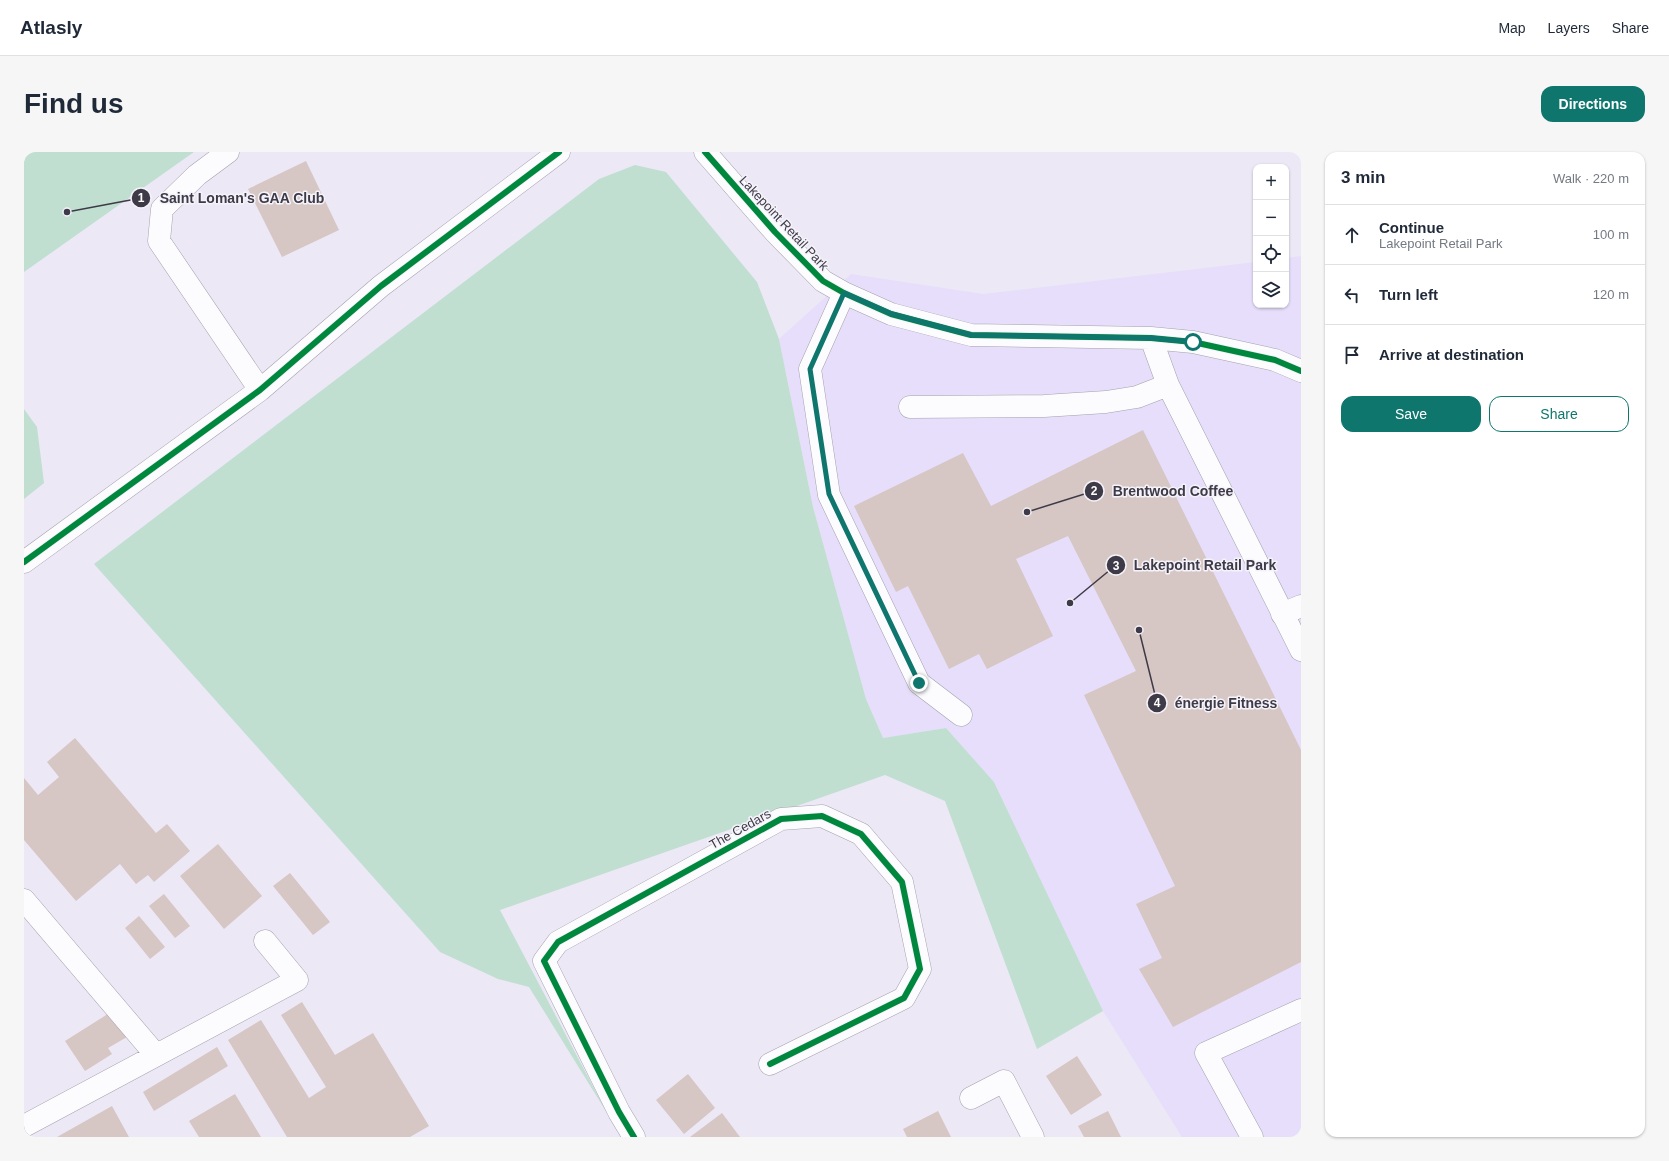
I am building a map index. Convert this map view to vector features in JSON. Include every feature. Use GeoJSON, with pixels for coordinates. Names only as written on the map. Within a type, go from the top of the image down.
{"type":"FeatureCollection","features":[{"type":"Feature","properties":{"kind":"street"},"geometry":{"type":"LineString","coordinates":[[228,152],[197,175],[162,209],[159,242],[260,390]]}},
{"type":"Feature","properties":{"kind":"street"},"geometry":{"type":"LineString","coordinates":[[24,562],[260,390],[381,286],[559,152]]}},
{"type":"Feature","properties":{"kind":"street","name":"Lakepoint Retail Park"},"geometry":{"type":"LineString","coordinates":[[704,152],[775,232],[822,281],[844,293],[892,314],[971,335],[1151,338],[1193,342],[1275,360],[1301,371]]}},
{"type":"Feature","properties":{"kind":"street"},"geometry":{"type":"LineString","coordinates":[[844,293],[810,369],[829,494],[919,683],[960,715]]}},
{"type":"Feature","properties":{"kind":"street"},"geometry":{"type":"LineString","coordinates":[[1151,338],[1168,385],[1292,610],[1301,650]]}},
{"type":"Feature","properties":{"kind":"street"},"geometry":{"type":"LineString","coordinates":[[910,408],[1044,406],[1106,402],[1137,397],[1168,385]]}},
{"type":"Feature","properties":{"kind":"street","name":"The Cedars"},"geometry":{"type":"LineString","coordinates":[[634,1137],[619,1112],[544,962],[558,942],[781,819],[822,816],[861,834],[902,882],[920,969],[904,998],[770,1064]]}},
{"type":"Feature","properties":{"kind":"street"},"geometry":{"type":"LineString","coordinates":[[24,900],[156,1055]]}},
{"type":"Feature","properties":{"kind":"street"},"geometry":{"type":"LineString","coordinates":[[24,1126],[297,980],[265,941]]}},
{"type":"Feature","properties":{"kind":"street"},"geometry":{"type":"LineString","coordinates":[[1252,1137],[1206,1053],[1301,1010]]}},
{"type":"Feature","properties":{"kind":"street"},"geometry":{"type":"LineString","coordinates":[[971,1098],[1004,1081],[1033,1137]]}},
{"type":"Feature","properties":{"kind":"shaded area"},"geometry":{"type":"Polygon","coordinates":[[[1301,256],[1301,1137],[1182,1137],[1103,1011],[994,782],[946,728],[883,738],[866,699],[813,507],[779,339],[851,274],[983,294],[1253,262],[1253,308],[1289,308],[1289,258],[1301,256]]]}},
{"type":"Feature","properties":{"kind":"green space"},"geometry":{"type":"Polygon","coordinates":[[[24,152],[194,152],[24,272],[24,152]]]}},
{"type":"Feature","properties":{"kind":"green space"},"geometry":{"type":"Polygon","coordinates":[[[635,165],[666,172],[757,282],[779,339],[813,507],[866,699],[883,738],[946,728],[994,782],[1103,1011],[1037,1049],[945,801],[885,775],[500,910],[607,1113],[529,987],[498,979],[440,952],[94,564],[599,179],[635,165]]]}},
{"type":"Feature","properties":{"kind":"green space"},"geometry":{"type":"Polygon","coordinates":[[[24,409],[37,427],[44,483],[24,499],[24,409]]]}},
{"type":"Feature","properties":{"kind":"building"},"geometry":{"type":"Polygon","coordinates":[[[306,161],[339,230],[282,257],[248,189],[306,161]]]}},
{"type":"Feature","properties":{"kind":"building"},"geometry":{"type":"Polygon","coordinates":[[[1143,430],[1301,750],[1301,962],[1173,1027],[1139,969],[1162,958],[1136,904],[1175,886],[1084,695],[1136,671],[1068,536],[1016,559],[1053,636],[987,669],[979,654],[949,669],[908,586],[896,592],[854,506],[963,453],[991,506],[1143,430]]]}},
{"type":"Feature","properties":{"kind":"building"},"geometry":{"type":"Polygon","coordinates":[[[75,738],[156,833],[167,824],[190,851],[154,882],[148,875],[136,884],[120,864],[76,901],[24,840],[24,778],[38,795],[59,777],[47,762],[75,738]]]}},
{"type":"Feature","properties":{"kind":"building"},"geometry":{"type":"Polygon","coordinates":[[[218,844],[262,896],[224,929],[180,876],[218,844]]]}},
{"type":"Feature","properties":{"kind":"building"},"geometry":{"type":"Polygon","coordinates":[[[290,873],[330,922],[313,935],[273,886],[290,873]]]}},
{"type":"Feature","properties":{"kind":"building"},"geometry":{"type":"Polygon","coordinates":[[[164,894],[190,926],[175,938],[149,906],[164,894]]]}},
{"type":"Feature","properties":{"kind":"building"},"geometry":{"type":"Polygon","coordinates":[[[139,916],[165,947],[150,959],[125,928],[139,916]]]}},
{"type":"Feature","properties":{"kind":"building"},"geometry":{"type":"Polygon","coordinates":[[[302,1002],[335,1055],[373,1033],[429,1126],[410,1137],[287,1137],[228,1040],[261,1020],[309,1098],[326,1087],[281,1015],[302,1002]]]}},
{"type":"Feature","properties":{"kind":"building"},"geometry":{"type":"Polygon","coordinates":[[[111,1012],[127,1037],[108,1048],[112,1054],[85,1071],[65,1041],[111,1012]]]}},
{"type":"Feature","properties":{"kind":"building"},"geometry":{"type":"Polygon","coordinates":[[[217,1047],[228,1066],[154,1111],[143,1092],[217,1047]]]}},
{"type":"Feature","properties":{"kind":"building"},"geometry":{"type":"Polygon","coordinates":[[[1077,1056],[1102,1095],[1071,1115],[1046,1076],[1077,1056]]]}},
{"type":"Feature","properties":{"kind":"building"},"geometry":{"type":"Polygon","coordinates":[[[688,1074],[715,1108],[684,1134],[656,1100],[688,1074]]]}},
{"type":"Feature","properties":{"kind":"building"},"geometry":{"type":"Polygon","coordinates":[[[235,1094],[261,1137],[199,1137],[189,1121],[235,1094]]]}},
{"type":"Feature","properties":{"kind":"building"},"geometry":{"type":"Polygon","coordinates":[[[112,1106],[129,1137],[57,1137],[112,1106]]]}},
{"type":"Feature","properties":{"kind":"building"},"geometry":{"type":"Polygon","coordinates":[[[938,1111],[951,1137],[907,1137],[903,1129],[938,1111]]]}},
{"type":"Feature","properties":{"kind":"building"},"geometry":{"type":"Polygon","coordinates":[[[1108,1111],[1121,1137],[1084,1137],[1078,1126],[1108,1111]]]}},
{"type":"Feature","properties":{"kind":"building"},"geometry":{"type":"Polygon","coordinates":[[[722,1113],[740,1137],[690,1137],[722,1113]]]}},
{"type":"Feature","properties":{"kind":"cycle path"},"geometry":{"type":"LineString","coordinates":[[24,562],[260,390],[381,286],[559,152]]}},
{"type":"Feature","properties":{"kind":"cycle path"},"geometry":{"type":"LineString","coordinates":[[705,152],[775,232],[823,281],[844,293],[891,314],[971,335],[1151,338],[1193,342],[1275,360],[1301,371]]}},
{"type":"Feature","properties":{"kind":"cycle path"},"geometry":{"type":"LineString","coordinates":[[634,1137],[619,1112],[544,961],[558,942],[781,819],[822,816],[861,834],[902,882],[920,969],[904,998],[770,1064]]}},
{"type":"Feature","properties":{"kind":"place","name":"Saint Loman's GAA Club"},"geometry":{"type":"Point","coordinates":[67,212]}},
{"type":"Feature","properties":{"kind":"place","name":"Brentwood Coffee"},"geometry":{"type":"Point","coordinates":[1027,512]}},
{"type":"Feature","properties":{"kind":"place","name":"Lakepoint Retail Park"},"geometry":{"type":"Point","coordinates":[1070,603]}},
{"type":"Feature","properties":{"kind":"place","name":"énergie Fitness"},"geometry":{"type":"Point","coordinates":[1139,630]}},
{"type":"Feature","properties":{"kind":"route"},"geometry":{"type":"LineString","coordinates":[[919,683],[829,494],[810,369],[844,293],[892,314],[971,335],[1151,338],[1193,342]]}}]}
